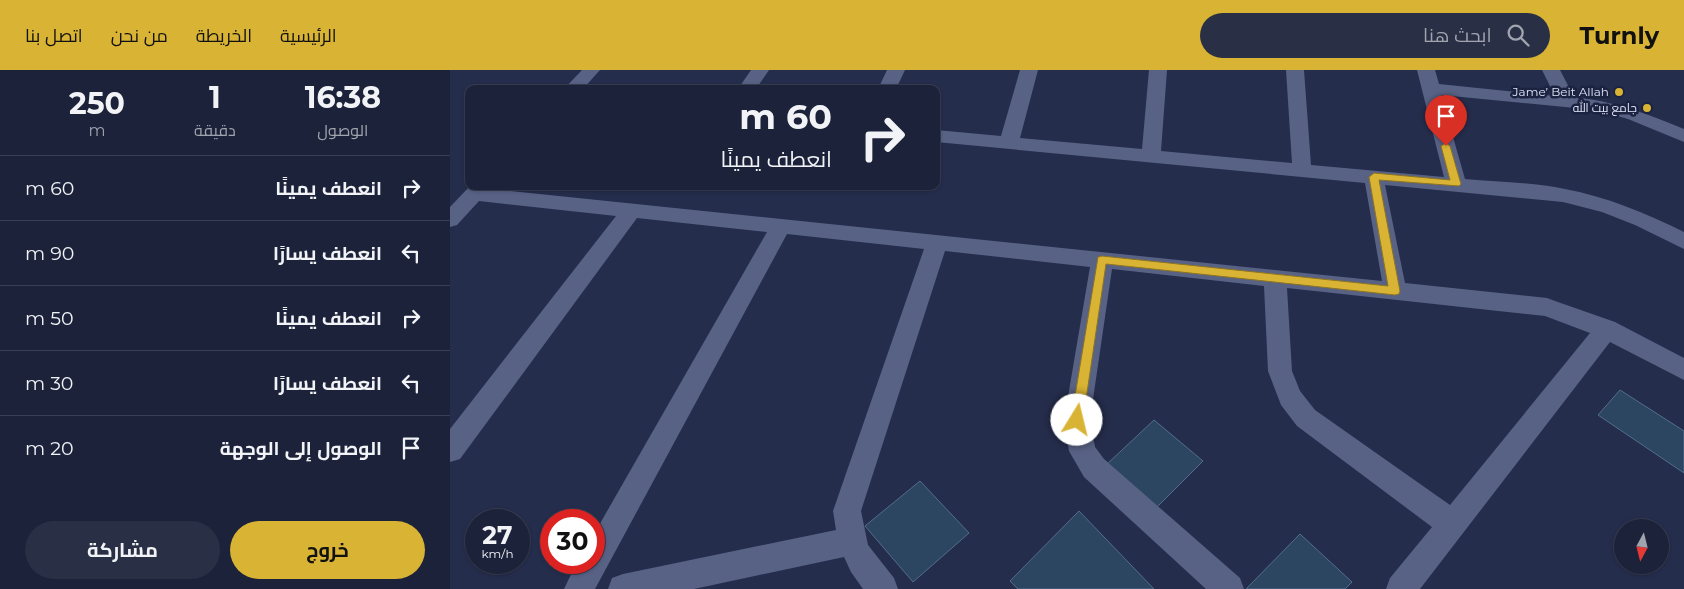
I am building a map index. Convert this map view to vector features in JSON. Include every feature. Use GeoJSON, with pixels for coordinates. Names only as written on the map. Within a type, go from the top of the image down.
{"type":"FeatureCollection","features":[{"type":"Feature","properties":{"kind":"street"},"geometry":{"type":"LineString","coordinates":[[576,85],[591,70]]}},
{"type":"Feature","properties":{"kind":"street"},"geometry":{"type":"LineString","coordinates":[[750,85],[760,70]]}},
{"type":"Feature","properties":{"kind":"street"},"geometry":{"type":"LineString","coordinates":[[889,85],[896,70]]}},
{"type":"Feature","properties":{"kind":"street"},"geometry":{"type":"LineString","coordinates":[[1009,142],[1029,70]]}},
{"type":"Feature","properties":{"kind":"street"},"geometry":{"type":"LineString","coordinates":[[1150,156],[1158,70]]}},
{"type":"Feature","properties":{"kind":"street"},"geometry":{"type":"LineString","coordinates":[[1295,70],[1302,170]]}},
{"type":"Feature","properties":{"kind":"street"},"geometry":{"type":"LineString","coordinates":[[1426,70],[1456,184]]}},
{"type":"Feature","properties":{"kind":"street"},"geometry":{"type":"LineString","coordinates":[[1551,70],[1567,101]]}},
{"type":"Feature","properties":{"kind":"street"},"geometry":{"type":"LineString","coordinates":[[1430,89],[1597,105],[1634,115],[1684,136]]}},
{"type":"Feature","properties":{"kind":"street"},"geometry":{"type":"LineString","coordinates":[[940,136],[1563,195],[1608,206],[1642,220],[1684,241]]}},
{"type":"Feature","properties":{"kind":"street"},"geometry":{"type":"LineString","coordinates":[[1374,177],[1395,291]]}},
{"type":"Feature","properties":{"kind":"street"},"geometry":{"type":"LineString","coordinates":[[450,220],[478,190],[632,210],[1547,307],[1607,328],[1653,351],[1684,370]]}},
{"type":"Feature","properties":{"kind":"street"},"geometry":{"type":"LineString","coordinates":[[450,450],[632,210]]}},
{"type":"Feature","properties":{"kind":"street"},"geometry":{"type":"LineString","coordinates":[[605,542],[781,226]]}},
{"type":"Feature","properties":{"kind":"street"},"geometry":{"type":"LineString","coordinates":[[883,589],[861,563],[851,541],[847,510],[937,243]]}},
{"type":"Feature","properties":{"kind":"street"},"geometry":{"type":"LineString","coordinates":[[1102,260],[1077,420],[1082,451],[1094,468],[1229,589]]}},
{"type":"Feature","properties":{"kind":"street"},"geometry":{"type":"LineString","coordinates":[[1275,278],[1280,371],[1290,397],[1306,418],[1453,525]]}},
{"type":"Feature","properties":{"kind":"street"},"geometry":{"type":"LineString","coordinates":[[1401,589],[1607,328]]}},
{"type":"Feature","properties":{"kind":"street"},"geometry":{"type":"LineString","coordinates":[[623,589],[851,541]]}},
{"type":"Feature","properties":{"kind":"street"},"geometry":{"type":"LineString","coordinates":[[578,589],[587,574]]}},
{"type":"Feature","properties":{"kind":"building"},"geometry":{"type":"Polygon","coordinates":[[[1620,390],[1684,431],[1684,473],[1598,415],[1620,390]]]}},
{"type":"Feature","properties":{"kind":"building"},"geometry":{"type":"Polygon","coordinates":[[[1154,420],[1203,461],[1154,510],[1105,466],[1154,420]]]}},
{"type":"Feature","properties":{"kind":"building"},"geometry":{"type":"Polygon","coordinates":[[[920,481],[969,533],[913,582],[865,526],[920,481]]]}},
{"type":"Feature","properties":{"kind":"building"},"geometry":{"type":"Polygon","coordinates":[[[1079,511],[1154,589],[1018,589],[1010,581],[1079,511]]]}},
{"type":"Feature","properties":{"kind":"building"},"geometry":{"type":"Polygon","coordinates":[[[1300,534],[1352,582],[1345,589],[1246,589],[1300,534]]]}},
{"type":"Feature","properties":{"kind":"place","name":"Jame’ Beit Allah"},"geometry":{"type":"Point","coordinates":[1619,92]}},
{"type":"Feature","properties":{"kind":"place","name":"جامع بيت الله"},"geometry":{"type":"Point","coordinates":[1647,108]}},
{"type":"Feature","properties":{"kind":"route"},"geometry":{"type":"LineString","coordinates":[[1077,420],[1102,260],[1395,291],[1374,177],[1456,184],[1446,146]]}}]}
